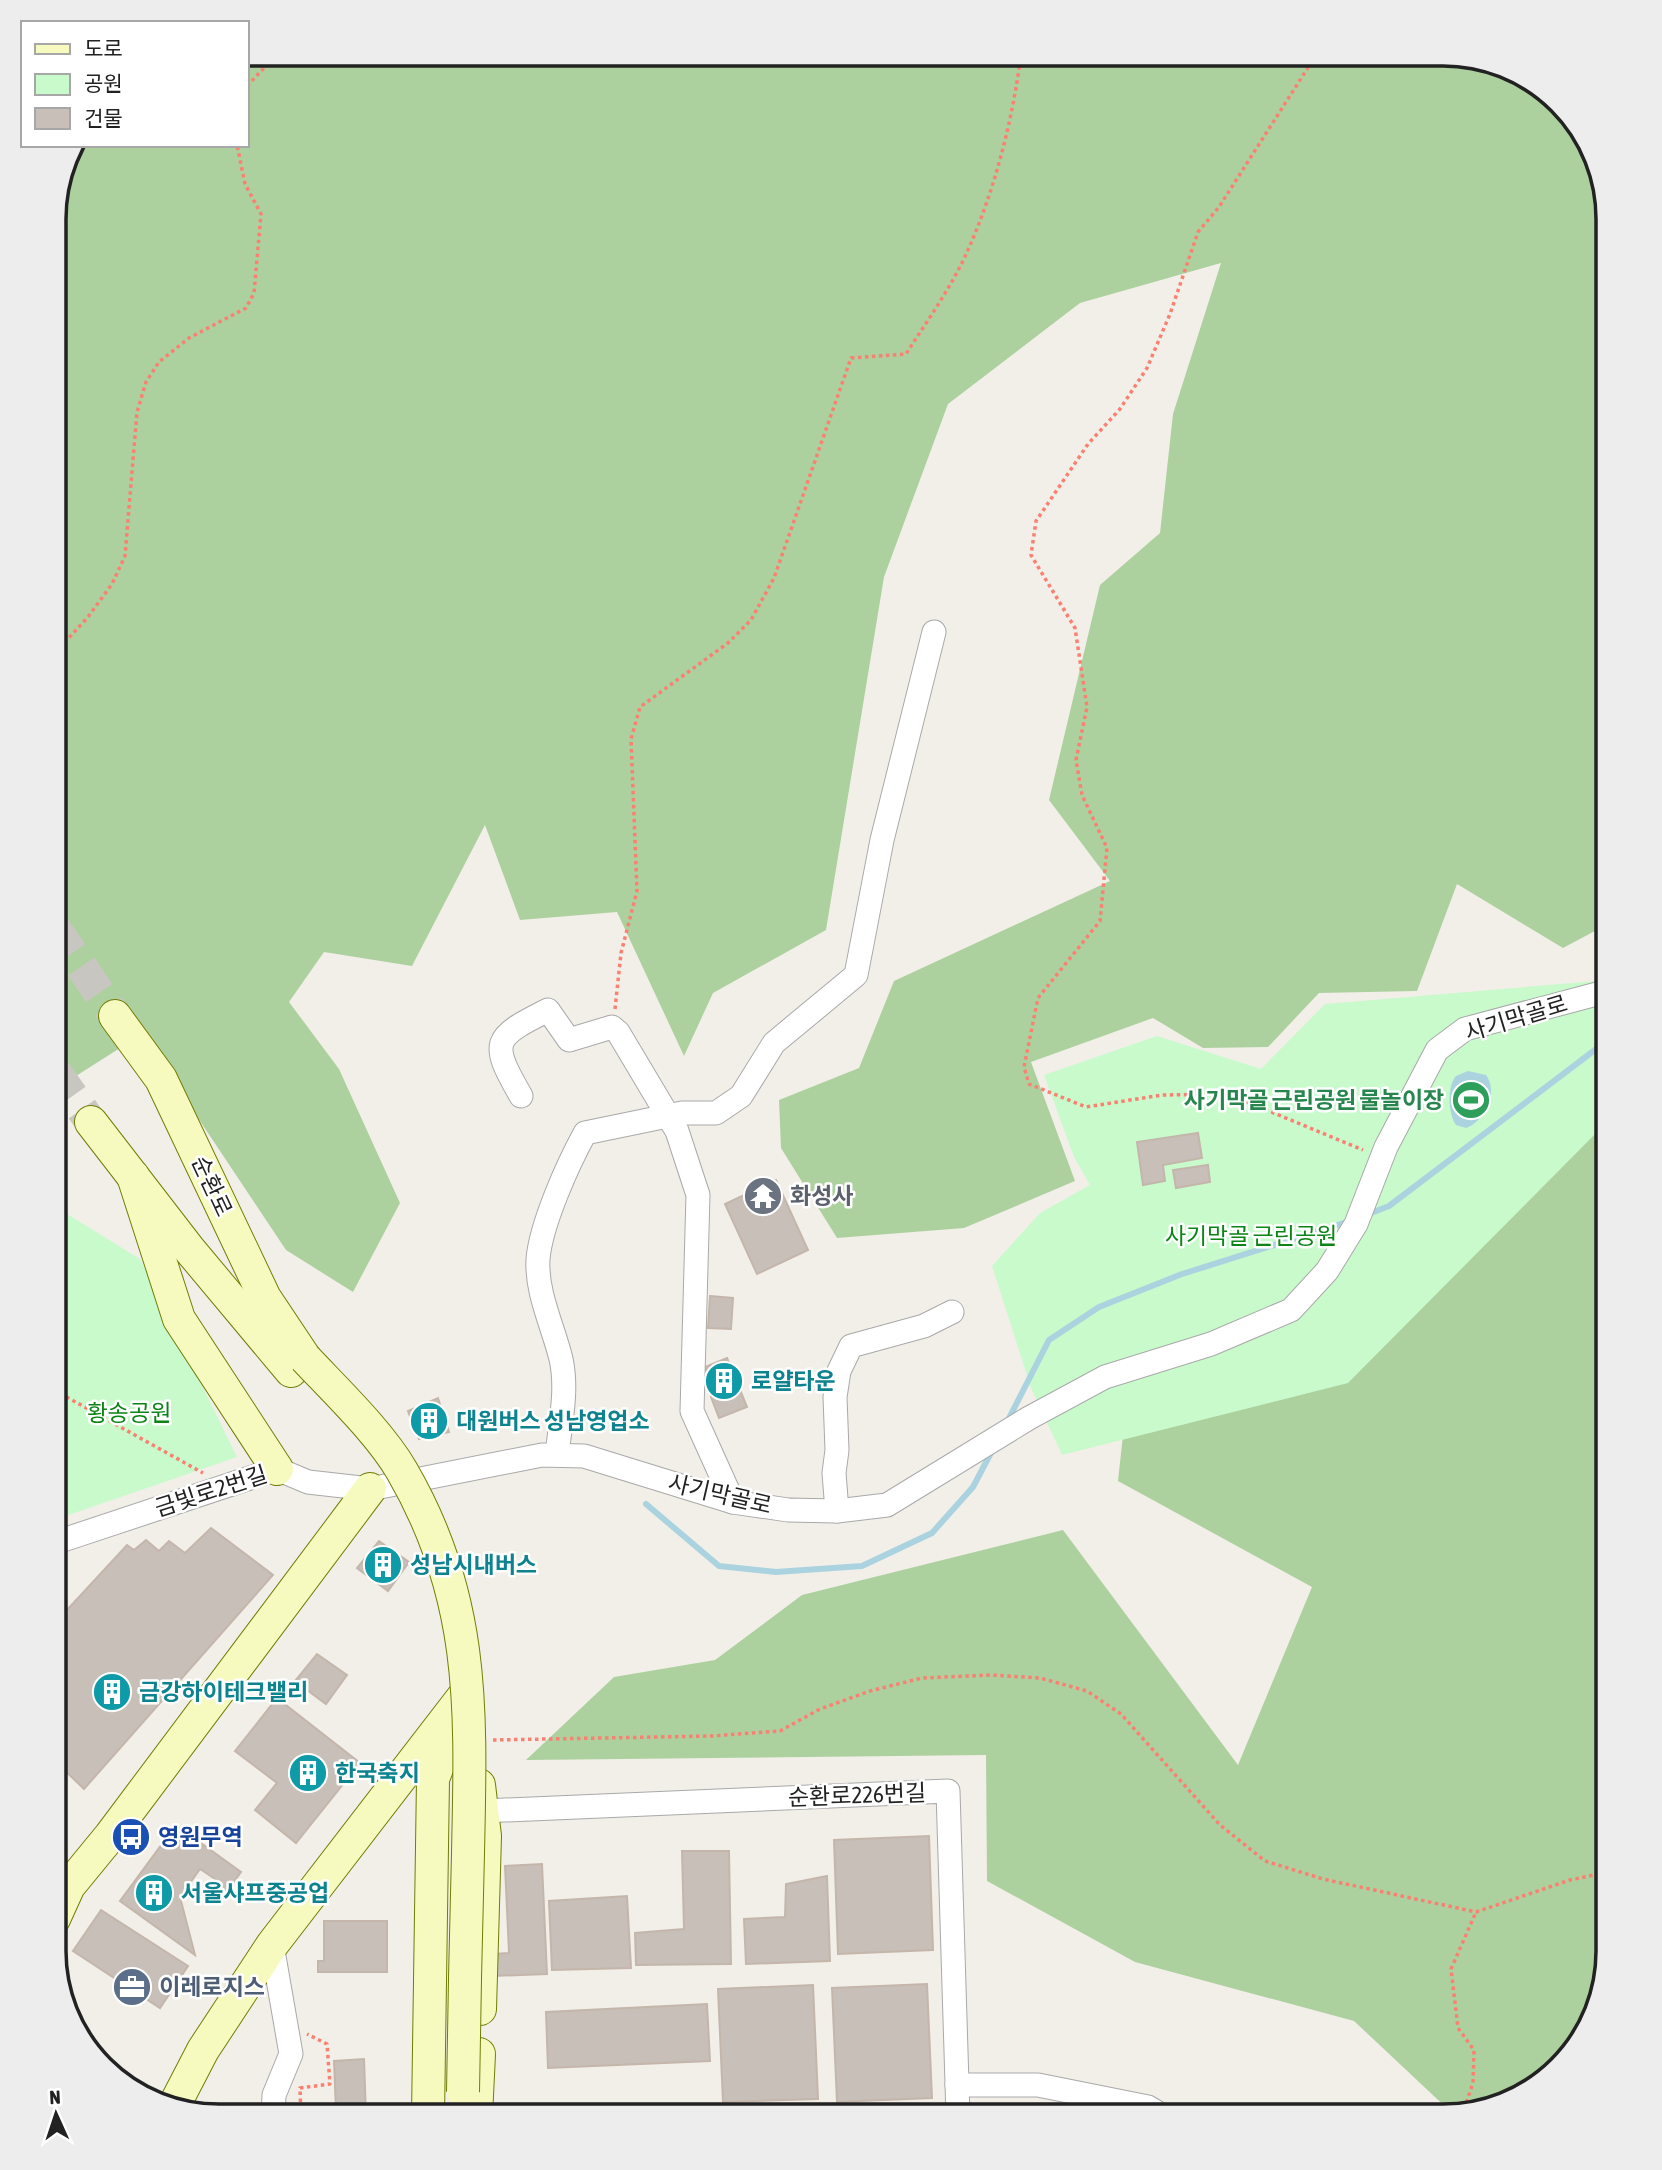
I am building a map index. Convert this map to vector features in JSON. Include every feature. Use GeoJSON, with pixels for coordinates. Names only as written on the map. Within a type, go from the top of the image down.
{"type":"FeatureCollection","features":[{"type":"Feature","properties":{"kind":"main road","name":"순환로"},"geometry":{"type":"LineString","coordinates":[[115,1016],[161,1079],[298,1364]]}},
{"type":"Feature","properties":{"kind":"main road"},"geometry":{"type":"LineString","coordinates":[[91,1122],[240,1313],[298,1364],[401,1469],[436,1542],[458,1607],[468,1679],[470,1741],[452,2104]]}},
{"type":"Feature","properties":{"kind":"main road"},"geometry":{"type":"LineString","coordinates":[[133,1176],[179,1319],[277,1469]]}},
{"type":"Feature","properties":{"kind":"main road"},"geometry":{"type":"LineString","coordinates":[[403,1481],[422,1520],[452,1598],[483,1811],[452,2104]]}},
{"type":"Feature","properties":{"kind":"main road"},"geometry":{"type":"LineString","coordinates":[[66,1886],[110,1836],[370,1489]]}},
{"type":"Feature","properties":{"kind":"main road"},"geometry":{"type":"LineString","coordinates":[[452,2104],[433,1779],[466,1693]]}},
{"type":"Feature","properties":{"kind":"main road"},"geometry":{"type":"LineString","coordinates":[[178,2097],[203,2050],[272,1945],[466,1693]]}},
{"type":"Feature","properties":{"kind":"street"},"geometry":{"type":"LineString","coordinates":[[558,1455],[564,1385],[538,1259],[569,1162],[585,1133],[675,1114],[716,1113],[741,1097],[774,1043],[856,975],[882,840],[934,632]]}},
{"type":"Feature","properties":{"kind":"street","name":"사기막골로"},"geometry":{"type":"LineString","coordinates":[[370,1489],[542,1455],[558,1455],[584,1456],[733,1502],[788,1510],[837,1511],[887,1505],[1105,1377],[1211,1345],[1291,1310],[1326,1271],[1360,1214],[1382,1158],[1416,1085],[1437,1050],[1465,1029],[1596,994]]}},
{"type":"Feature","properties":{"kind":"street"},"geometry":{"type":"LineString","coordinates":[[521,1096],[500,1057],[503,1042],[511,1028],[548,1010],[569,1040],[612,1027],[675,1114],[677,1130],[698,1195],[692,1411],[733,1502]]}},
{"type":"Feature","properties":{"kind":"street"},"geometry":{"type":"LineString","coordinates":[[837,1511],[834,1473],[835,1397],[839,1371],[851,1346],[924,1326],[953,1312]]}},
{"type":"Feature","properties":{"kind":"street","name":"금빛로2번길"},"geometry":{"type":"LineString","coordinates":[[66,1539],[277,1469],[308,1482],[370,1489]]}},
{"type":"Feature","properties":{"kind":"street","name":"순환로226번길"},"geometry":{"type":"LineString","coordinates":[[483,1811],[948,1791],[958,2104]]}},
{"type":"Feature","properties":{"kind":"street"},"geometry":{"type":"LineString","coordinates":[[272,1945],[291,2054],[274,2095],[274,2104]]}},
{"type":"Feature","properties":{"kind":"street"},"geometry":{"type":"LineString","coordinates":[[957,2085],[1038,2085],[1134,2104]]}},
{"type":"Feature","properties":{"kind":"path"},"geometry":{"type":"LineString","coordinates":[[248,85],[265,67]]}},
{"type":"Feature","properties":{"kind":"path"},"geometry":{"type":"LineString","coordinates":[[612,1027],[621,953],[637,891],[631,739],[640,707],[728,643],[751,620],[774,578],[851,358],[906,354],[967,251],[1015,104],[1019,67]]}},
{"type":"Feature","properties":{"kind":"path"},"geometry":{"type":"LineString","coordinates":[[1308,67],[1219,207],[1198,232],[1170,314],[1147,368],[1120,409],[1088,444],[1036,521],[1031,555],[1075,628],[1087,707],[1076,760],[1082,794],[1107,848],[1100,921],[1038,998],[1024,1067],[1029,1084],[1086,1107],[1162,1095],[1228,1094],[1382,1158]]}},
{"type":"Feature","properties":{"kind":"path"},"geometry":{"type":"LineString","coordinates":[[67,640],[112,584],[125,556],[137,412],[146,382],[159,362],[189,338],[246,308],[254,293],[261,214],[245,184],[237,147]]}},
{"type":"Feature","properties":{"kind":"path"},"geometry":{"type":"LineString","coordinates":[[66,1397],[226,1486]]}},
{"type":"Feature","properties":{"kind":"path"},"geometry":{"type":"LineString","coordinates":[[473,1740],[712,1736],[780,1731],[820,1709],[870,1691],[922,1678],[991,1675],[1040,1678],[1087,1691],[1121,1714],[1220,1825],[1265,1861],[1323,1879],[1476,1912],[1570,1880],[1596,1875]]}},
{"type":"Feature","properties":{"kind":"path"},"geometry":{"type":"LineString","coordinates":[[1466,2102],[1472,2083],[1474,2050],[1458,2028],[1451,1969],[1476,1912]]}},
{"type":"Feature","properties":{"kind":"green space"},"geometry":{"type":"Polygon","coordinates":[[[248,67],[1453,67],[1482,72],[1519,87],[1551,111],[1570,134],[1587,170],[1593,190],[1596,219],[1596,930],[1563,948],[1457,884],[1417,991],[1319,993],[1268,1047],[1203,1048],[1153,1018],[1031,1062],[1075,1181],[964,1228],[837,1238],[781,1148],[779,1100],[859,1068],[894,981],[1110,881],[1049,800],[1100,585],[1160,533],[1173,414],[1221,263],[1080,303],[948,404],[884,577],[826,930],[713,993],[684,1056],[617,912],[520,920],[485,825],[412,966],[324,952],[289,1002],[339,1069],[400,1203],[353,1292],[286,1250],[142,1034],[66,1082],[67,209],[72,180],[85,147],[248,147],[248,67]]]}},
{"type":"Feature","properties":{"kind":"green space","name":"사기막골 근린공원"},"geometry":{"type":"Polygon","coordinates":[[[1596,981],[1596,1133],[1348,1383],[1062,1455],[1031,1388],[992,1266],[1040,1213],[1090,1185],[1074,1157],[1044,1075],[1157,1036],[1261,1069],[1325,1004],[1596,981]]]}},
{"type":"Feature","properties":{"kind":"green space"},"geometry":{"type":"Polygon","coordinates":[[[1596,1080],[1596,1951],[1590,1990],[1575,2027],[1558,2051],[1528,2078],[1492,2095],[1472,2101],[1442,2104],[1354,2021],[1135,1962],[987,1881],[986,1755],[526,1760],[614,1677],[715,1660],[802,1595],[1063,1530],[1238,1765],[1312,1587],[1118,1481],[1123,1435],[1596,1080]]]}},
{"type":"Feature","properties":{"kind":"green space","name":"황송공원"},"geometry":{"type":"Polygon","coordinates":[[[66,1214],[140,1259],[237,1457],[66,1516],[66,1214]]]}},
{"type":"Feature","properties":{"kind":"water","name":"사기막골 근린공원 물놀이장"},"geometry":{"type":"Polygon","coordinates":[[[1468,1071],[1486,1075],[1491,1090],[1484,1113],[1466,1128],[1456,1125],[1453,1120],[1450,1100],[1451,1086],[1456,1076],[1468,1071]]]}},
{"type":"Feature","properties":{"kind":"building"},"geometry":{"type":"Polygon","coordinates":[[[1198,1133],[1202,1158],[1163,1165],[1165,1181],[1143,1185],[1137,1142],[1198,1133]]]}},
{"type":"Feature","properties":{"kind":"building"},"geometry":{"type":"Polygon","coordinates":[[[1208,1165],[1210,1182],[1176,1188],[1173,1170],[1208,1165]]]}},
{"type":"Feature","properties":{"kind":"building"},"geometry":{"type":"Polygon","coordinates":[[[776,1180],[808,1250],[757,1274],[725,1204],[776,1180]]]}},
{"type":"Feature","properties":{"kind":"building"},"geometry":{"type":"Polygon","coordinates":[[[710,1296],[733,1298],[731,1329],[708,1328],[710,1296]]]}},
{"type":"Feature","properties":{"kind":"building","name":"로얄타운"},"geometry":{"type":"Polygon","coordinates":[[[727,1358],[747,1407],[719,1418],[711,1397],[716,1394],[705,1367],[727,1358]]]}},
{"type":"Feature","properties":{"kind":"building","name":"대원버스 성남영업소"},"geometry":{"type":"Polygon","coordinates":[[[438,1398],[449,1432],[419,1439],[408,1411],[438,1398]]]}},
{"type":"Feature","properties":{"kind":"building","name":"금강하이테크밸리"},"geometry":{"type":"Polygon","coordinates":[[[211,1528],[273,1575],[84,1789],[66,1772],[66,1611],[127,1545],[134,1550],[146,1540],[159,1551],[169,1541],[185,1553],[211,1528]]]}},
{"type":"Feature","properties":{"kind":"building","name":"성남시내버스"},"geometry":{"type":"Polygon","coordinates":[[[379,1541],[409,1562],[388,1591],[357,1568],[379,1541]]]}},
{"type":"Feature","properties":{"kind":"building"},"geometry":{"type":"Polygon","coordinates":[[[317,1654],[347,1675],[326,1704],[295,1681],[317,1654]]]}},
{"type":"Feature","properties":{"kind":"building","name":"한국축지"},"geometry":{"type":"Polygon","coordinates":[[[277,1698],[360,1763],[296,1843],[255,1810],[277,1783],[235,1751],[277,1698]]]}},
{"type":"Feature","properties":{"kind":"building","name":"서울샤프중공업"},"geometry":{"type":"Polygon","coordinates":[[[176,1825],[241,1872],[223,1897],[212,1890],[218,1881],[200,1869],[180,1897],[195,1955],[120,1901],[176,1825]]]}},
{"type":"Feature","properties":{"kind":"building"},"geometry":{"type":"Polygon","coordinates":[[[929,1836],[933,1950],[838,1954],[834,1840],[929,1836]]]}},
{"type":"Feature","properties":{"kind":"building"},"geometry":{"type":"Polygon","coordinates":[[[682,1851],[729,1851],[731,1964],[636,1965],[635,1933],[684,1929],[682,1851]]]}},
{"type":"Feature","properties":{"kind":"building"},"geometry":{"type":"Polygon","coordinates":[[[542,1864],[547,1974],[493,1976],[493,1954],[509,1953],[505,1866],[542,1864]]]}},
{"type":"Feature","properties":{"kind":"building"},"geometry":{"type":"Polygon","coordinates":[[[827,1876],[830,1961],[746,1964],[744,1919],[785,1917],[786,1884],[827,1876]]]}},
{"type":"Feature","properties":{"kind":"building"},"geometry":{"type":"Polygon","coordinates":[[[627,1896],[631,1968],[552,1970],[549,1901],[627,1896]]]}},
{"type":"Feature","properties":{"kind":"building"},"geometry":{"type":"Polygon","coordinates":[[[101,1910],[188,1966],[160,2008],[73,1951],[101,1910]]]}},
{"type":"Feature","properties":{"kind":"building"},"geometry":{"type":"Polygon","coordinates":[[[324,1921],[387,1921],[387,1972],[318,1972],[318,1961],[324,1961],[324,1921]]]}},
{"type":"Feature","properties":{"kind":"building"},"geometry":{"type":"Polygon","coordinates":[[[927,1984],[932,2098],[837,2102],[832,1988],[927,1984]]]}},
{"type":"Feature","properties":{"kind":"building"},"geometry":{"type":"Polygon","coordinates":[[[813,1985],[818,2099],[723,2102],[718,1989],[813,1985]]]}},
{"type":"Feature","properties":{"kind":"building"},"geometry":{"type":"Polygon","coordinates":[[[707,2004],[710,2061],[548,2068],[546,2012],[707,2004]]]}},
{"type":"Feature","properties":{"kind":"building"},"geometry":{"type":"Polygon","coordinates":[[[364,2059],[366,2104],[336,2104],[334,2061],[364,2059]]]}},
{"type":"Feature","properties":{"kind":"waterway"},"geometry":{"type":"LineString","coordinates":[[1366,1215],[1389,1206],[1596,1049]]}},
{"type":"Feature","properties":{"kind":"waterway"},"geometry":{"type":"LineString","coordinates":[[1006,1424],[1049,1340],[1099,1307],[1182,1274],[1350,1221]]}},
{"type":"Feature","properties":{"kind":"waterway"},"geometry":{"type":"LineString","coordinates":[[646,1504],[719,1566],[776,1572],[862,1566],[932,1533],[973,1487],[993,1449]]}},
{"type":"Feature","properties":{"kind":"tunnel"},"geometry":{"type":"LineString","coordinates":[[67,945],[115,1016]]}},
{"type":"Feature","properties":{"kind":"tunnel"},"geometry":{"type":"LineString","coordinates":[[66,1088],[91,1122]]}},
{"type":"Feature","properties":{"kind":"place","name":"사기막골 근린공원 물놀이장"},"geometry":{"type":"Point","coordinates":[1471,1100]}},
{"type":"Feature","properties":{"kind":"place","name":"화성사"},"geometry":{"type":"Point","coordinates":[763,1196]}},
{"type":"Feature","properties":{"kind":"place","name":"로얄타운"},"geometry":{"type":"Point","coordinates":[724,1381]}},
{"type":"Feature","properties":{"kind":"place","name":"대원버스 성남영업소"},"geometry":{"type":"Point","coordinates":[429,1421]}},
{"type":"Feature","properties":{"kind":"place","name":"성남시내버스"},"geometry":{"type":"Point","coordinates":[383,1565]}},
{"type":"Feature","properties":{"kind":"place","name":"금강하이테크밸리"},"geometry":{"type":"Point","coordinates":[112,1692]}},
{"type":"Feature","properties":{"kind":"place","name":"한국축지"},"geometry":{"type":"Point","coordinates":[308,1773]}},
{"type":"Feature","properties":{"kind":"place","name":"영원무역"},"geometry":{"type":"Point","coordinates":[131,1837]}},
{"type":"Feature","properties":{"kind":"place","name":"서울샤프중공업"},"geometry":{"type":"Point","coordinates":[154,1893]}},
{"type":"Feature","properties":{"kind":"place","name":"이레로지스"},"geometry":{"type":"Point","coordinates":[132,1987]}}]}
